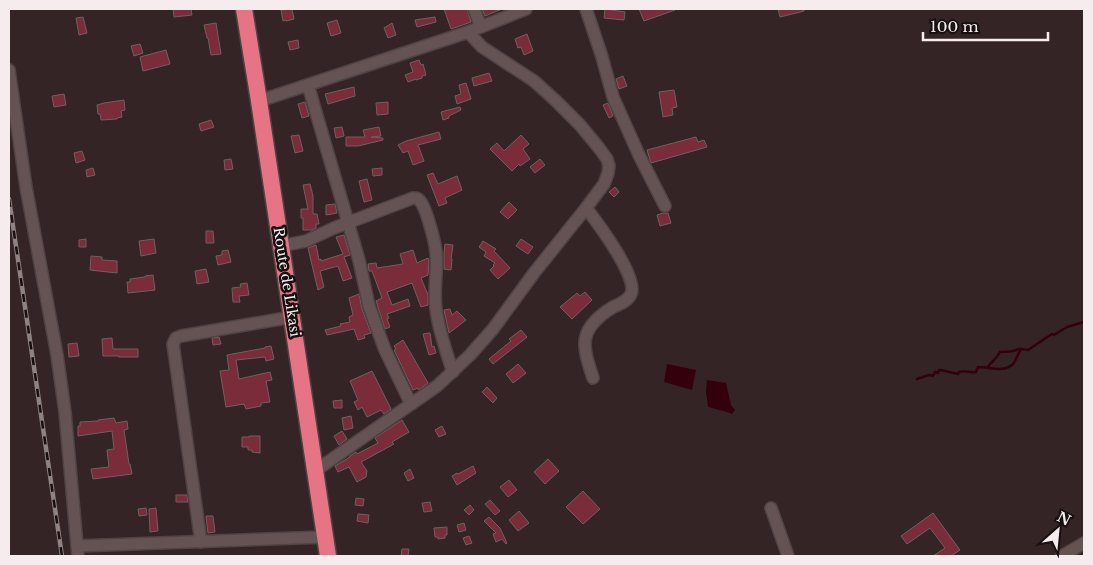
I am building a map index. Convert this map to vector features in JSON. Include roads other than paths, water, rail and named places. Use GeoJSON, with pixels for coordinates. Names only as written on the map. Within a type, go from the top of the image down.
{"type":"FeatureCollection","features":[{"type":"Feature","properties":{"kind":"highway","name":"Route de Likasi"},"geometry":{"type":"LineString","coordinates":[[244,9],[260,101],[328,556]]}},
{"type":"Feature","properties":{"kind":"street"},"geometry":{"type":"LineString","coordinates":[[474,9],[480,27]]}},
{"type":"Feature","properties":{"kind":"street"},"geometry":{"type":"LineString","coordinates":[[260,101],[468,32],[526,9]]}},
{"type":"Feature","properties":{"kind":"street"},"geometry":{"type":"LineString","coordinates":[[586,9],[613,97],[639,155],[665,206]]}},
{"type":"Feature","properties":{"kind":"street"},"geometry":{"type":"LineString","coordinates":[[315,471],[437,386],[470,356],[586,208],[604,184],[608,173],[607,159],[580,125],[534,81],[482,47],[468,32]]}},
{"type":"Feature","properties":{"kind":"street"},"geometry":{"type":"LineString","coordinates":[[9,70],[26,187],[57,355],[65,412],[77,551],[201,542],[325,537]]}},
{"type":"Feature","properties":{"kind":"street"},"geometry":{"type":"LineString","coordinates":[[308,85],[349,222],[369,306],[385,350],[411,404]]}},
{"type":"Feature","properties":{"kind":"street"},"geometry":{"type":"LineString","coordinates":[[281,246],[306,241],[349,222],[418,198],[430,225],[436,252],[436,309],[443,343],[453,372]]}},
{"type":"Feature","properties":{"kind":"street"},"geometry":{"type":"LineString","coordinates":[[586,208],[608,238],[633,287],[626,301],[606,311],[586,334],[585,345],[593,378]]}},
{"type":"Feature","properties":{"kind":"street"},"geometry":{"type":"LineString","coordinates":[[201,542],[173,344],[176,338],[181,336],[292,317]]}},
{"type":"Feature","properties":{"kind":"street"},"geometry":{"type":"LineString","coordinates":[[771,508],[788,556]]}},
{"type":"Feature","properties":{"kind":"street"},"geometry":{"type":"LineString","coordinates":[[1062,556],[1084,543]]}},
{"type":"Feature","properties":{"kind":"waterway"},"geometry":{"type":"LineString","coordinates":[[917,379],[929,375],[933,376],[939,370],[958,374],[961,371],[976,372],[978,367],[997,369],[1009,367],[1013,364],[1021,349],[1028,350],[1052,334],[1054,335],[1067,327],[1084,322]]}},
{"type":"Feature","properties":{"kind":"waterway"},"geometry":{"type":"LineString","coordinates":[[988,367],[1000,352],[1021,349]]}},
{"type":"Feature","properties":{"kind":"railway"},"geometry":{"type":"LineString","coordinates":[[9,199],[62,556]]}}]}
